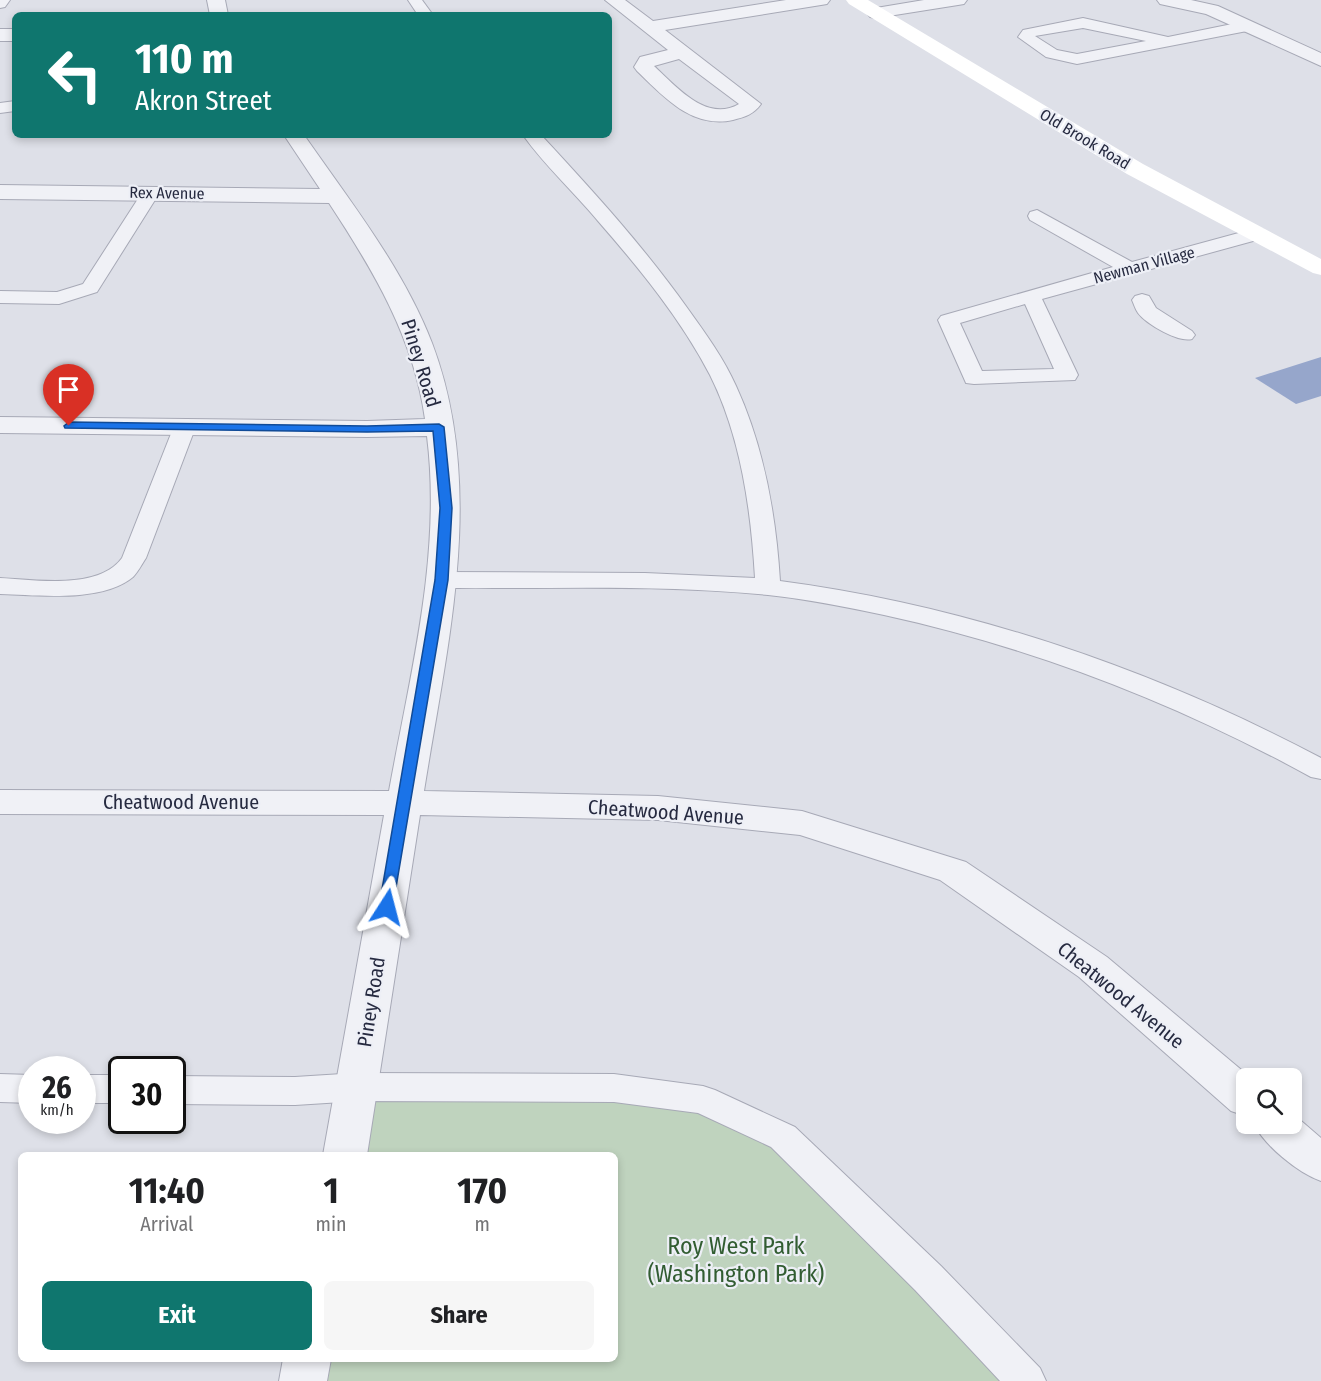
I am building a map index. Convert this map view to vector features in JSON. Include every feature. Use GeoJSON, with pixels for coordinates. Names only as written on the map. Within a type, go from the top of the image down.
{"type":"FeatureCollection","features":[{"type":"Feature","properties":{"kind":"street"},"geometry":{"type":"LineString","coordinates":[[614,0],[751,104],[743,112],[714,117],[696,112],[644,67],[647,61],[682,52]]}},
{"type":"Feature","properties":{"kind":"street"},"geometry":{"type":"LineString","coordinates":[[648,27],[821,0]]}},
{"type":"Feature","properties":{"kind":"street","name":"Old Brook Road"},"geometry":{"type":"LineString","coordinates":[[855,0],[1135,169],[1321,268]]}},
{"type":"Feature","properties":{"kind":"street"},"geometry":{"type":"LineString","coordinates":[[876,13],[958,0]]}},
{"type":"Feature","properties":{"kind":"street"},"geometry":{"type":"LineString","coordinates":[[1166,0],[1204,5],[1321,60]]}},
{"type":"Feature","properties":{"kind":"street","name":"Piney Road"},"geometry":{"type":"LineString","coordinates":[[296,138],[389,281],[406,314],[431,387],[439,427],[446,508],[442,580],[346,1152]]}},
{"type":"Feature","properties":{"kind":"street","name":"Rex Avenue"},"geometry":{"type":"LineString","coordinates":[[0,192],[151,192],[334,196]]}},
{"type":"Feature","properties":{"kind":"street"},"geometry":{"type":"LineString","coordinates":[[0,425],[367,429],[439,427]]}},
{"type":"Feature","properties":{"kind":"street","name":"Cheatwood Avenue"},"geometry":{"type":"LineString","coordinates":[[0,802],[405,803],[658,808],[802,823],[953,871],[1093,967],[1236,1090]]}},
{"type":"Feature","properties":{"kind":"street"},"geometry":{"type":"LineString","coordinates":[[1287,1134],[1321,1162]]}},
{"type":"Feature","properties":{"kind":"street"},"geometry":{"type":"LineString","coordinates":[[303,1381],[306,1362]]}},
{"type":"Feature","properties":{"kind":"lane"},"geometry":{"type":"LineString","coordinates":[[0,4],[3,0]]}},
{"type":"Feature","properties":{"kind":"lane"},"geometry":{"type":"LineString","coordinates":[[1171,42],[1083,23],[1029,33],[1026,37],[1052,54],[1077,60],[1171,42],[1246,26]]}},
{"type":"Feature","properties":{"kind":"lane"},"geometry":{"type":"LineString","coordinates":[[535,138],[636,251],[710,355],[739,420],[750,458],[766,551],[768,587]]}},
{"type":"Feature","properties":{"kind":"lane"},"geometry":{"type":"LineString","coordinates":[[0,297],[59,298],[90,288],[151,192]]}},
{"type":"Feature","properties":{"kind":"lane"},"geometry":{"type":"LineString","coordinates":[[1037,216],[1129,268]]}},
{"type":"Feature","properties":{"kind":"lane","name":"Newman Village"},"geometry":{"type":"LineString","coordinates":[[1030,296],[1067,375],[974,378],[948,320],[1030,296],[1129,268],[1257,234]]}},
{"type":"Feature","properties":{"kind":"lane"},"geometry":{"type":"LineString","coordinates":[[1142,300],[1147,311],[1185,334]]}},
{"type":"Feature","properties":{"kind":"lane"},"geometry":{"type":"LineString","coordinates":[[0,586],[81,587],[107,581],[124,572],[134,558],[185,426]]}},
{"type":"Feature","properties":{"kind":"lane"},"geometry":{"type":"LineString","coordinates":[[442,580],[677,582],[768,587],[919,614],[994,634],[1137,683],[1269,741],[1321,770]]}},
{"type":"Feature","properties":{"kind":"lane"},"geometry":{"type":"LineString","coordinates":[[186,1090],[295,1091],[358,1087],[614,1088],[703,1100],[783,1137],[928,1278],[1026,1381]]}},
{"type":"Feature","properties":{"kind":"lane"},"geometry":{"type":"LineString","coordinates":[[0,1088],[18,1089]]}},
{"type":"Feature","properties":{"kind":"green space","name":"Roy West Park (Washington Park)"},"geometry":{"type":"Polygon","coordinates":[[[358,1087],[614,1088],[783,1137],[1026,1381],[303,1381],[306,1362],[618,1362],[618,1152],[346,1152],[358,1087]]]}},
{"type":"Feature","properties":{"kind":"water"},"geometry":{"type":"Polygon","coordinates":[[[1321,357],[1321,396],[1296,404],[1255,378],[1321,357]]]}},
{"type":"Feature","properties":{"kind":"route"},"geometry":{"type":"LineString","coordinates":[[69,426],[367,429],[439,427],[446,508],[442,580],[387,907]]}}]}
